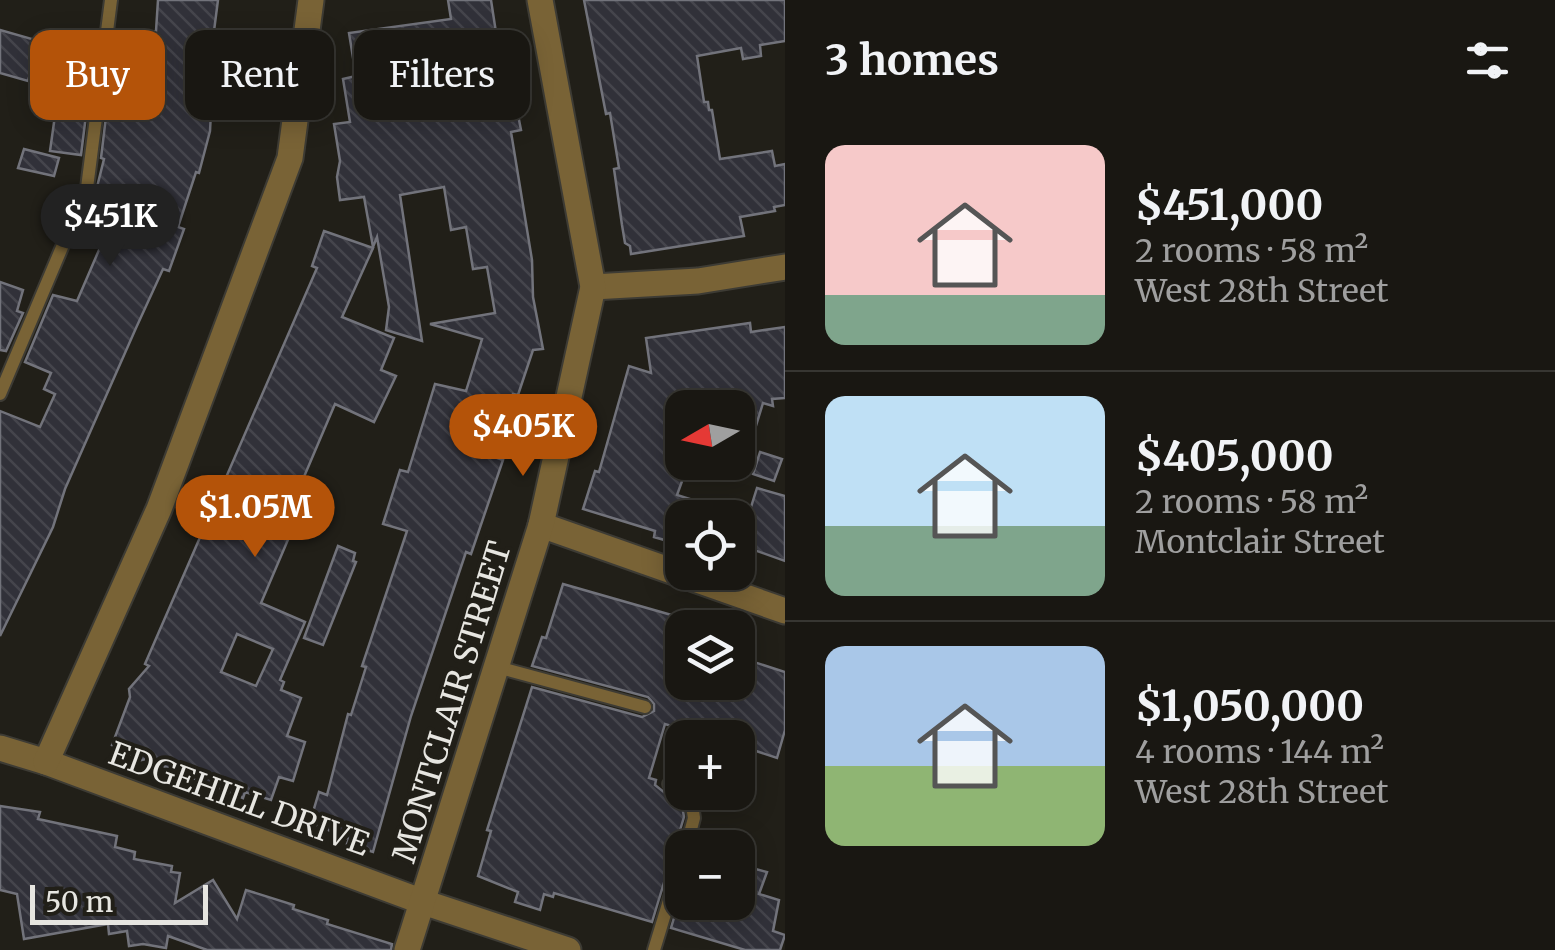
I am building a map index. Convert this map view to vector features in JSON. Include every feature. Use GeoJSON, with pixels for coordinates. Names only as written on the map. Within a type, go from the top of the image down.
{"type":"FeatureCollection","features":[{"type":"Feature","properties":{"kind":"street"},"geometry":{"type":"LineString","coordinates":[[46,762],[160,510],[290,158],[310,0]]}},
{"type":"Feature","properties":{"kind":"street","name":"MONTCLAIR STREET"},"geometry":{"type":"LineString","coordinates":[[407,950],[542,526],[592,286],[540,0]]}},
{"type":"Feature","properties":{"kind":"street"},"geometry":{"type":"LineString","coordinates":[[592,286],[698,281],[785,268]]}},
{"type":"Feature","properties":{"kind":"street"},"geometry":{"type":"LineString","coordinates":[[542,526],[785,611]]}},
{"type":"Feature","properties":{"kind":"street","name":"EDGEHILL DRIVE"},"geometry":{"type":"LineString","coordinates":[[0,748],[423,902],[568,950]]}},
{"type":"Feature","properties":{"kind":"lane"},"geometry":{"type":"LineString","coordinates":[[0,394],[87,188],[111,0]]}},
{"type":"Feature","properties":{"kind":"lane"},"geometry":{"type":"LineString","coordinates":[[497,666],[645,707]]}},
{"type":"Feature","properties":{"kind":"lane"},"geometry":{"type":"LineString","coordinates":[[654,950],[665,914]]}},
{"type":"Feature","properties":{"kind":"building"},"geometry":{"type":"Polygon","coordinates":[[[158,0],[218,0],[214,30],[185,30],[185,120],[211,120],[210,131],[178,227],[184,229],[169,271],[163,269],[65,489],[53,527],[0,636],[0,411],[40,427],[55,394],[44,389],[51,373],[25,362],[53,295],[77,301],[102,243],[78,234],[104,159],[101,158],[106,120],[165,120],[165,30],[156,30],[158,0]]]}},
{"type":"Feature","properties":{"kind":"building"},"geometry":{"type":"Polygon","coordinates":[[[448,0],[491,0],[496,30],[371,30],[451,19],[448,0]]]}},
{"type":"Feature","properties":{"kind":"building"},"geometry":{"type":"Polygon","coordinates":[[[584,0],[785,0],[785,41],[760,45],[761,56],[743,59],[741,48],[697,56],[704,102],[712,110],[720,159],[772,151],[775,166],[785,164],[785,205],[774,207],[775,211],[740,217],[744,236],[631,254],[622,225],[614,169],[619,168],[610,113],[606,114],[584,0]]]}},
{"type":"Feature","properties":{"kind":"building"},"geometry":{"type":"Polygon","coordinates":[[[0,30],[30,38],[28,81],[0,73],[0,30]]]}},
{"type":"Feature","properties":{"kind":"building"},"geometry":{"type":"Polygon","coordinates":[[[354,32],[354,64],[349,33],[354,32]]]}},
{"type":"Feature","properties":{"kind":"building"},"geometry":{"type":"Polygon","coordinates":[[[354,76],[354,120],[519,120],[521,130],[511,132],[543,349],[533,350],[518,395],[513,394],[495,453],[503,460],[471,554],[466,552],[411,716],[373,852],[347,844],[349,839],[310,822],[319,792],[327,795],[348,714],[351,715],[366,667],[362,666],[407,531],[383,524],[400,470],[408,472],[435,384],[466,391],[482,339],[430,324],[495,313],[487,267],[473,269],[466,227],[451,230],[444,187],[400,195],[422,341],[386,330],[389,307],[377,237],[373,247],[364,197],[340,200],[340,161],[334,124],[350,122],[343,79],[354,76]]]}},
{"type":"Feature","properties":{"kind":"building"},"geometry":{"type":"Polygon","coordinates":[[[54,120],[85,120],[81,155],[50,151],[54,120]]]}},
{"type":"Feature","properties":{"kind":"building"},"geometry":{"type":"Polygon","coordinates":[[[24,149],[59,158],[54,176],[18,168],[24,149]]]}},
{"type":"Feature","properties":{"kind":"building"},"geometry":{"type":"Polygon","coordinates":[[[324,231],[373,248],[342,317],[394,338],[381,370],[396,376],[374,422],[335,404],[295,498],[247,483],[239,506],[293,528],[261,603],[305,622],[280,680],[284,682],[281,690],[301,698],[287,736],[305,742],[293,781],[279,777],[271,800],[245,792],[243,798],[146,759],[137,761],[112,745],[130,697],[129,689],[149,666],[145,664],[317,268],[312,266],[324,231]],[[237,634],[221,672],[256,686],[273,649],[237,634]]]}},
{"type":"Feature","properties":{"kind":"building"},"geometry":{"type":"Polygon","coordinates":[[[0,282],[23,290],[17,311],[23,313],[6,351],[0,350],[0,282]]]}},
{"type":"Feature","properties":{"kind":"building"},"geometry":{"type":"Polygon","coordinates":[[[750,323],[751,332],[785,327],[785,398],[772,399],[773,406],[763,403],[755,429],[755,390],[665,390],[665,480],[682,480],[677,495],[693,500],[665,500],[665,540],[654,537],[655,531],[583,509],[595,471],[599,472],[629,366],[651,373],[646,338],[750,323]]]}},
{"type":"Feature","properties":{"kind":"building"},"geometry":{"type":"Polygon","coordinates":[[[760,452],[782,459],[774,481],[755,475],[760,452]]]}},
{"type":"Feature","properties":{"kind":"building"},"geometry":{"type":"Polygon","coordinates":[[[757,488],[785,496],[785,561],[755,550],[753,500],[757,488]]]}},
{"type":"Feature","properties":{"kind":"building"},"geometry":{"type":"Polygon","coordinates":[[[338,546],[355,553],[356,562],[323,645],[304,638],[338,546]]]}},
{"type":"Feature","properties":{"kind":"building"},"geometry":{"type":"Polygon","coordinates":[[[563,584],[665,613],[665,700],[755,700],[755,662],[785,672],[785,730],[777,758],[755,751],[755,720],[665,720],[649,778],[656,780],[655,785],[665,793],[665,810],[683,810],[684,817],[680,830],[665,830],[665,879],[652,922],[554,893],[553,897],[544,894],[540,910],[515,902],[518,892],[478,876],[491,831],[487,830],[532,687],[642,717],[654,711],[648,697],[532,666],[542,637],[546,638],[563,584]]]}},
{"type":"Feature","properties":{"kind":"building"},"geometry":{"type":"Polygon","coordinates":[[[0,806],[40,812],[38,819],[117,836],[115,847],[135,852],[134,859],[172,866],[171,872],[180,873],[175,903],[213,880],[237,919],[246,890],[294,905],[293,909],[328,920],[327,924],[392,944],[391,950],[207,950],[168,936],[166,948],[129,946],[127,931],[109,934],[108,924],[24,939],[17,894],[0,890],[0,806]]]}},
{"type":"Feature","properties":{"kind":"building"},"geometry":{"type":"Polygon","coordinates":[[[755,869],[767,872],[759,894],[779,900],[773,931],[785,935],[780,950],[745,950],[671,928],[673,920],[755,920],[755,869]]]}}]}
